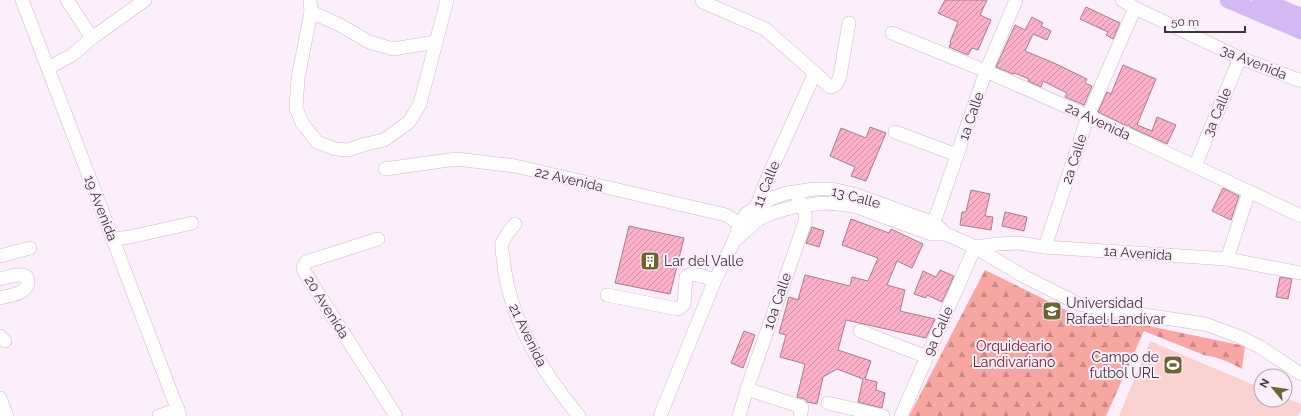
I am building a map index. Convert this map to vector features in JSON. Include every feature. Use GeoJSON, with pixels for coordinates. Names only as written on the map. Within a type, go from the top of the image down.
{"type":"FeatureCollection","features":[{"type":"Feature","properties":{"kind":"main road"},"geometry":{"type":"LineString","coordinates":[[1228,0],[1301,31]]}},
{"type":"Feature","properties":{"kind":"main road"},"geometry":{"type":"LineString","coordinates":[[1260,0],[1301,16]]}},
{"type":"Feature","properties":{"kind":"street","name":"19 Avenida"},"geometry":{"type":"LineString","coordinates":[[22,0],[179,412]]}},
{"type":"Feature","properties":{"kind":"street"},"geometry":{"type":"LineString","coordinates":[[67,0],[92,38]]}},
{"type":"Feature","properties":{"kind":"street"},"geometry":{"type":"LineString","coordinates":[[48,68],[72,55],[92,38],[146,0]]}},
{"type":"Feature","properties":{"kind":"street"},"geometry":{"type":"LineString","coordinates":[[436,42],[393,49],[369,42],[311,6],[298,78],[296,108],[302,123],[317,142],[335,149],[348,150],[384,140],[409,122],[420,104],[447,0]]}},
{"type":"Feature","properties":{"kind":"street"},"geometry":{"type":"LineString","coordinates":[[702,0],[703,2],[764,29],[830,87],[837,84],[840,76],[849,23]]}},
{"type":"Feature","properties":{"kind":"street","name":"1a Calle"},"geometry":{"type":"LineString","coordinates":[[932,228],[986,71],[1016,0]]}},
{"type":"Feature","properties":{"kind":"street","name":"3a Avenida"},"geometry":{"type":"LineString","coordinates":[[1122,0],[1240,58],[1301,81]]}},
{"type":"Feature","properties":{"kind":"street","name":"2a Calle"},"geometry":{"type":"LineString","coordinates":[[1045,247],[1088,116],[1136,8]]}},
{"type":"Feature","properties":{"kind":"street","name":"2a Avenida"},"geometry":{"type":"LineString","coordinates":[[892,33],[986,71],[1088,116],[1301,216]]}},
{"type":"Feature","properties":{"kind":"street","name":"3a Calle"},"geometry":{"type":"LineString","coordinates":[[1195,166],[1240,58]]}},
{"type":"Feature","properties":{"kind":"street","name":"11 Calle"},"geometry":{"type":"LineString","coordinates":[[756,208],[767,179],[814,73]]}},
{"type":"Feature","properties":{"kind":"street"},"geometry":{"type":"LineString","coordinates":[[895,132],[958,155]]}},
{"type":"Feature","properties":{"kind":"street","name":"22 Avenida"},"geometry":{"type":"LineString","coordinates":[[385,169],[456,159],[515,166],[726,215],[744,225]]}},
{"type":"Feature","properties":{"kind":"street","name":"13 Calle"},"geometry":{"type":"LineString","coordinates":[[715,280],[734,241],[744,225],[746,214],[772,198],[787,193],[815,189],[832,189],[857,195],[975,247],[1025,277],[1079,304],[1205,324],[1244,338],[1301,374]]}},
{"type":"Feature","properties":{"kind":"street"},"geometry":{"type":"LineString","coordinates":[[1227,259],[1249,192]]}},
{"type":"Feature","properties":{"kind":"street"},"geometry":{"type":"LineString","coordinates":[[787,193],[798,199],[803,205]]}},
{"type":"Feature","properties":{"kind":"street","name":"13 Calle"},"geometry":{"type":"LineString","coordinates":[[744,225],[772,213],[803,205],[838,204],[854,206],[932,228]]}},
{"type":"Feature","properties":{"kind":"street","name":"10a Calle"},"geometry":{"type":"LineString","coordinates":[[739,416],[805,222],[806,213],[803,205]]}},
{"type":"Feature","properties":{"kind":"street"},"geometry":{"type":"LineString","coordinates":[[114,239],[130,237],[192,223]]}},
{"type":"Feature","properties":{"kind":"street","name":"21 Avenida"},"geometry":{"type":"LineString","coordinates":[[514,224],[502,244],[506,284],[516,316],[538,359],[554,385],[579,416]]}},
{"type":"Feature","properties":{"kind":"street","name":"20 Avenida"},"geometry":{"type":"LineString","coordinates":[[378,239],[306,262],[303,267],[304,271],[396,416]]}},
{"type":"Feature","properties":{"kind":"street","name":"1a Avenida"},"geometry":{"type":"LineString","coordinates":[[975,247],[1018,243],[1045,247],[1227,259],[1301,273]]}},
{"type":"Feature","properties":{"kind":"street","name":"9a Calle"},"geometry":{"type":"LineString","coordinates":[[901,416],[975,247]]}},
{"type":"Feature","properties":{"kind":"street"},"geometry":{"type":"LineString","coordinates":[[0,256],[30,248]]}},
{"type":"Feature","properties":{"kind":"street"},"geometry":{"type":"LineString","coordinates":[[0,279],[23,274],[27,277],[28,284],[27,288],[22,292],[0,298]]}},
{"type":"Feature","properties":{"kind":"street"},"geometry":{"type":"LineString","coordinates":[[607,295],[678,308],[684,304],[686,277],[688,275],[700,276],[715,280],[660,416]]}},
{"type":"Feature","properties":{"kind":"street"},"geometry":{"type":"LineString","coordinates":[[860,331],[927,357]]}},
{"type":"Feature","properties":{"kind":"street"},"geometry":{"type":"LineString","coordinates":[[747,389],[800,406],[802,408],[800,416]]}},
{"type":"Feature","properties":{"kind":"street"},"geometry":{"type":"LineString","coordinates":[[0,398],[7,416]]}},
{"type":"Feature","properties":{"kind":"street"},"geometry":{"type":"LineString","coordinates":[[828,403],[883,416]]}},
{"type":"Feature","properties":{"kind":"street"},"geometry":{"type":"LineString","coordinates":[[159,416],[179,412]]}},
{"type":"Feature","properties":{"kind":"green space","name":"Orquideario Landivariano"},"geometry":{"type":"Polygon","coordinates":[[[985,270],[1074,314],[1124,321],[1245,346],[1242,369],[1224,360],[1204,355],[1144,331],[1106,416],[909,416],[985,270]]]}},
{"type":"Feature","properties":{"kind":"shaded area","name":"Campo de futbol URL"},"geometry":{"type":"Polygon","coordinates":[[[1150,341],[1253,385],[1253,408],[1293,408],[1293,401],[1301,404],[1301,409],[1298,416],[1119,416],[1150,341]]]}},
{"type":"Feature","properties":{"kind":"building"},"geometry":{"type":"Polygon","coordinates":[[[945,0],[987,0],[980,15],[991,20],[978,50],[972,48],[968,55],[949,47],[958,22],[938,13],[945,0]]]}},
{"type":"Feature","properties":{"kind":"building"},"geometry":{"type":"Polygon","coordinates":[[[1086,7],[1120,23],[1113,39],[1106,35],[1108,32],[1080,19],[1086,7]]]}},
{"type":"Feature","properties":{"kind":"building"},"geometry":{"type":"Polygon","coordinates":[[[1032,17],[1043,23],[1041,26],[1051,31],[1047,40],[1033,34],[1025,51],[1087,79],[1085,83],[1092,86],[1084,105],[1065,97],[1067,93],[1043,81],[1041,87],[1028,81],[1029,79],[996,67],[1015,25],[1025,30],[1032,17]]]}},
{"type":"Feature","properties":{"kind":"building"},"geometry":{"type":"Polygon","coordinates":[[[1123,65],[1156,79],[1137,125],[1152,131],[1157,117],[1176,125],[1167,144],[1130,127],[1129,125],[1127,126],[1098,112],[1107,92],[1111,94],[1123,65]]]}},
{"type":"Feature","properties":{"kind":"building"},"geometry":{"type":"Polygon","coordinates":[[[870,127],[886,133],[866,181],[851,176],[855,167],[830,156],[841,128],[866,138],[870,127]]]}},
{"type":"Feature","properties":{"kind":"building"},"geometry":{"type":"Polygon","coordinates":[[[1223,188],[1239,196],[1231,220],[1212,211],[1223,188]]]}},
{"type":"Feature","properties":{"kind":"building"},"geometry":{"type":"Polygon","coordinates":[[[971,190],[990,194],[985,216],[993,217],[991,230],[960,225],[962,212],[966,212],[971,190]]]}},
{"type":"Feature","properties":{"kind":"building"},"geometry":{"type":"Polygon","coordinates":[[[1005,212],[1027,217],[1024,231],[1002,226],[1005,212]]]}},
{"type":"Feature","properties":{"kind":"building"},"geometry":{"type":"Polygon","coordinates":[[[851,219],[889,233],[891,229],[923,244],[912,268],[897,261],[887,285],[905,290],[900,311],[935,319],[926,338],[846,320],[838,350],[871,361],[865,379],[877,382],[876,390],[885,393],[882,408],[858,402],[863,379],[837,369],[823,377],[817,404],[807,402],[805,399],[797,397],[805,364],[780,357],[786,335],[779,333],[789,297],[798,300],[805,275],[850,286],[852,277],[868,281],[878,258],[842,245],[851,219]]]}},
{"type":"Feature","properties":{"kind":"building","name":"Lar del Valle"},"geometry":{"type":"Polygon","coordinates":[[[629,226],[684,238],[670,294],[615,283],[629,226]]]}},
{"type":"Feature","properties":{"kind":"building"},"geometry":{"type":"Polygon","coordinates":[[[812,227],[824,231],[819,247],[806,243],[812,227]]]}},
{"type":"Feature","properties":{"kind":"building"},"geometry":{"type":"Polygon","coordinates":[[[940,270],[954,276],[942,302],[927,295],[926,298],[914,294],[923,271],[936,277],[940,270]]]}},
{"type":"Feature","properties":{"kind":"building"},"geometry":{"type":"Polygon","coordinates":[[[1280,277],[1292,279],[1288,299],[1276,297],[1280,277]]]}},
{"type":"Feature","properties":{"kind":"building"},"geometry":{"type":"Polygon","coordinates":[[[744,331],[755,335],[743,368],[731,363],[744,331]]]}},
{"type":"Feature","properties":{"kind":"place","name":"Lar del Valle"},"geometry":{"type":"Point","coordinates":[650,261]}},
{"type":"Feature","properties":{"kind":"place","name":"Universidad Rafael Landívar"},"geometry":{"type":"Point","coordinates":[1052,311]}},
{"type":"Feature","properties":{"kind":"place","name":"Campo de futbol URL"},"geometry":{"type":"Point","coordinates":[1173,365]}}]}
